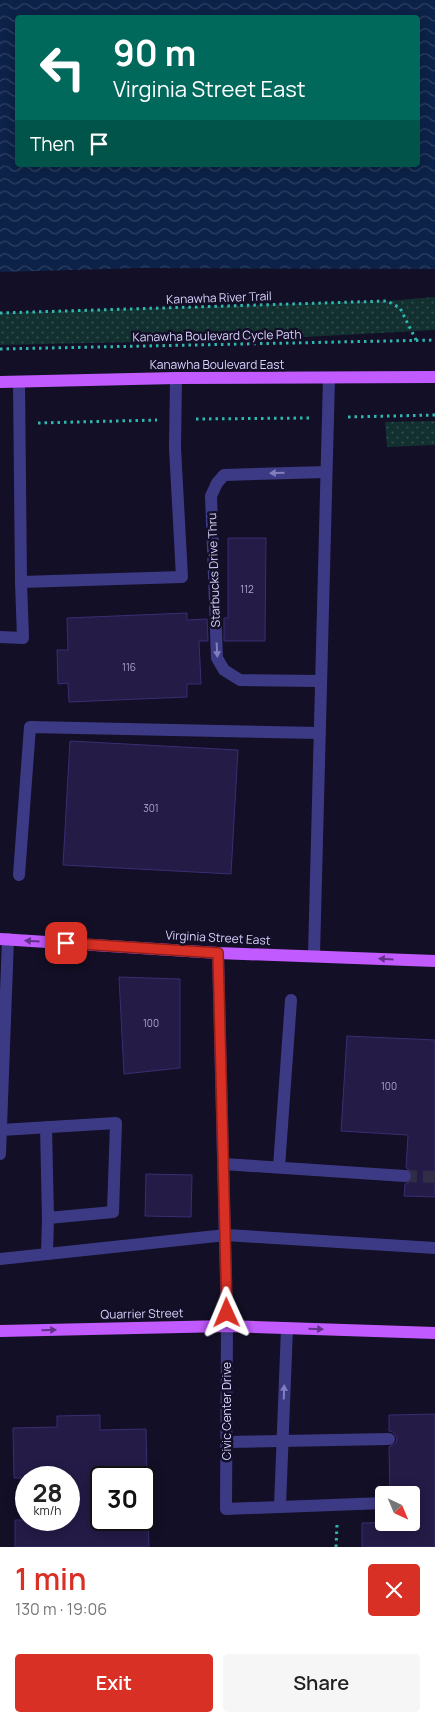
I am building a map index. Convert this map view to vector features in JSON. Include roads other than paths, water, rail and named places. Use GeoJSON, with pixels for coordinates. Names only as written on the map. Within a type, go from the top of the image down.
{"type":"FeatureCollection","features":[{"type":"Feature","properties":{"kind":"main road","name":"Kanawha Boulevard East"},"geometry":{"type":"LineString","coordinates":[[0,382],[176,378],[435,377]]}},
{"type":"Feature","properties":{"kind":"main road","name":"Virginia Street East"},"geometry":{"type":"LineString","coordinates":[[4,939],[218,953],[314,955],[435,961]]}},
{"type":"Feature","properties":{"kind":"main road","name":"Quarrier Street"},"geometry":{"type":"LineString","coordinates":[[0,1330],[227,1326],[435,1333]]}},
{"type":"Feature","properties":{"kind":"street"},"geometry":{"type":"LineString","coordinates":[[21,582],[182,577],[175,448],[176,378]]}},
{"type":"Feature","properties":{"kind":"street"},"geometry":{"type":"LineString","coordinates":[[314,955],[329,378]]}},
{"type":"Feature","properties":{"kind":"street"},"geometry":{"type":"LineString","coordinates":[[0,638],[23,638],[19,382]]}},
{"type":"Feature","properties":{"kind":"street","name":"Starbucks Drive Thru"},"geometry":{"type":"LineString","coordinates":[[320,681],[240,680],[224,670],[217,658],[211,496],[217,483],[224,475],[326,472]]}},
{"type":"Feature","properties":{"kind":"street"},"geometry":{"type":"LineString","coordinates":[[19,875],[30,727],[319,733]]}},
{"type":"Feature","properties":{"kind":"street"},"geometry":{"type":"LineString","coordinates":[[0,1154],[4,939]]}},
{"type":"Feature","properties":{"kind":"street","name":"Civic Center Drive"},"geometry":{"type":"LineString","coordinates":[[218,953],[226,1235],[226,1509],[280,1506]]}},
{"type":"Feature","properties":{"kind":"street"},"geometry":{"type":"LineString","coordinates":[[279,1168],[291,1000]]}},
{"type":"Feature","properties":{"kind":"street"},"geometry":{"type":"LineString","coordinates":[[1,1130],[116,1123],[113,1212],[48,1218]]}},
{"type":"Feature","properties":{"kind":"street"},"geometry":{"type":"LineString","coordinates":[[46,1127],[47,1254]]}},
{"type":"Feature","properties":{"kind":"street"},"geometry":{"type":"LineString","coordinates":[[224,1164],[405,1176]]}},
{"type":"Feature","properties":{"kind":"street"},"geometry":{"type":"LineString","coordinates":[[0,1259],[226,1235],[435,1248]]}},
{"type":"Feature","properties":{"kind":"street"},"geometry":{"type":"LineString","coordinates":[[287,1328],[280,1506],[375,1503]]}},
{"type":"Feature","properties":{"kind":"street"},"geometry":{"type":"LineString","coordinates":[[226,1442],[389,1439]]}},
{"type":"Feature","properties":{"kind":"water"},"geometry":{"type":"Polygon","coordinates":[[[0,0],[435,0],[435,269],[141,268],[0,272],[0,0]]]}},
{"type":"Feature","properties":{"kind":"tunnel"},"geometry":{"type":"LineString","coordinates":[[405,1176],[435,1177]]}}]}
